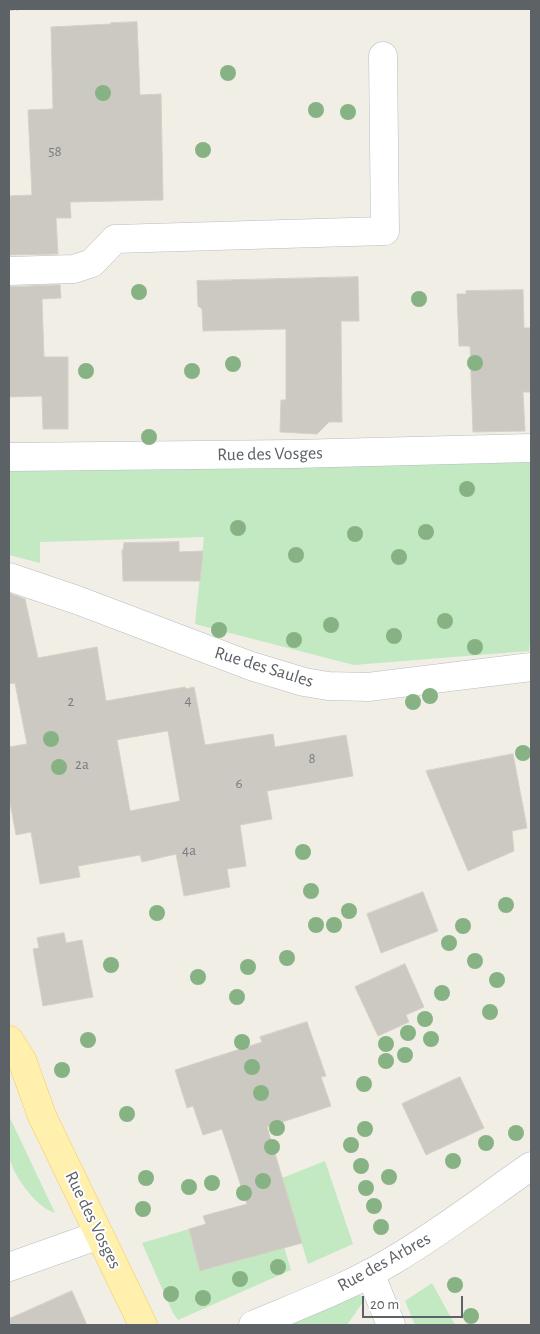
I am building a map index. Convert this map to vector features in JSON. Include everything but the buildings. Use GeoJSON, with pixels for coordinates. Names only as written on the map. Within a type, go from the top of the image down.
{"type":"FeatureCollection","features":[{"type":"Feature","properties":{"kind":"main road","name":"Rue des Vosges"},"geometry":{"type":"LineString","coordinates":[[9,1040],[22,1060],[42,1116],[143,1325]]}},
{"type":"Feature","properties":{"kind":"main road","name":"Rue des Vosges"},"geometry":{"type":"LineString","coordinates":[[9,1072],[42,1116]]}},
{"type":"Feature","properties":{"kind":"street"},"geometry":{"type":"LineString","coordinates":[[9,272],[74,269],[92,263],[115,239],[385,231],[383,56]]}},
{"type":"Feature","properties":{"kind":"street","name":"Rue des Vosges"},"geometry":{"type":"LineString","coordinates":[[9,457],[293,454],[531,448]]}},
{"type":"Feature","properties":{"kind":"street","name":"Rue des Saules"},"geometry":{"type":"LineString","coordinates":[[9,578],[77,600],[250,666],[285,677],[320,684],[349,688],[368,687],[531,667]]}},
{"type":"Feature","properties":{"kind":"street","name":"Rue des Arbres"},"geometry":{"type":"LineString","coordinates":[[253,1325],[370,1273],[390,1262],[443,1228],[531,1166]]}},
{"type":"Feature","properties":{"kind":"street"},"geometry":{"type":"LineString","coordinates":[[9,1267],[100,1234]]}},
{"type":"Feature","properties":{"kind":"street"},"geometry":{"type":"LineString","coordinates":[[370,1273],[392,1325]]}},
{"type":"Feature","properties":{"kind":"path"},"geometry":{"type":"LineString","coordinates":[[9,9],[18,9]]}},
{"type":"Feature","properties":{"kind":"green space"},"geometry":{"type":"Polygon","coordinates":[[[531,459],[531,625],[529,651],[354,665],[195,624],[204,537],[40,542],[40,563],[9,555],[9,466],[531,459]]]}},
{"type":"Feature","properties":{"kind":"green space"},"geometry":{"type":"Polygon","coordinates":[[[9,1116],[55,1213],[33,1198],[20,1181],[11,1164],[8,1151],[9,1116]]]}},
{"type":"Feature","properties":{"kind":"green space"},"geometry":{"type":"Polygon","coordinates":[[[325,1161],[353,1244],[308,1264],[282,1178],[325,1161]]]}},
{"type":"Feature","properties":{"kind":"green space"},"geometry":{"type":"Polygon","coordinates":[[[189,1229],[201,1271],[252,1257],[281,1237],[291,1270],[178,1320],[173,1313],[142,1243],[189,1229]]]}},
{"type":"Feature","properties":{"kind":"green space"},"geometry":{"type":"Polygon","coordinates":[[[432,1283],[455,1325],[415,1325],[405,1301],[432,1283]]]}},
{"type":"Feature","properties":{"kind":"green space"},"geometry":{"type":"Polygon","coordinates":[[[357,1295],[362,1296],[363,1302],[347,1325],[290,1325],[357,1295]]]}}]}
